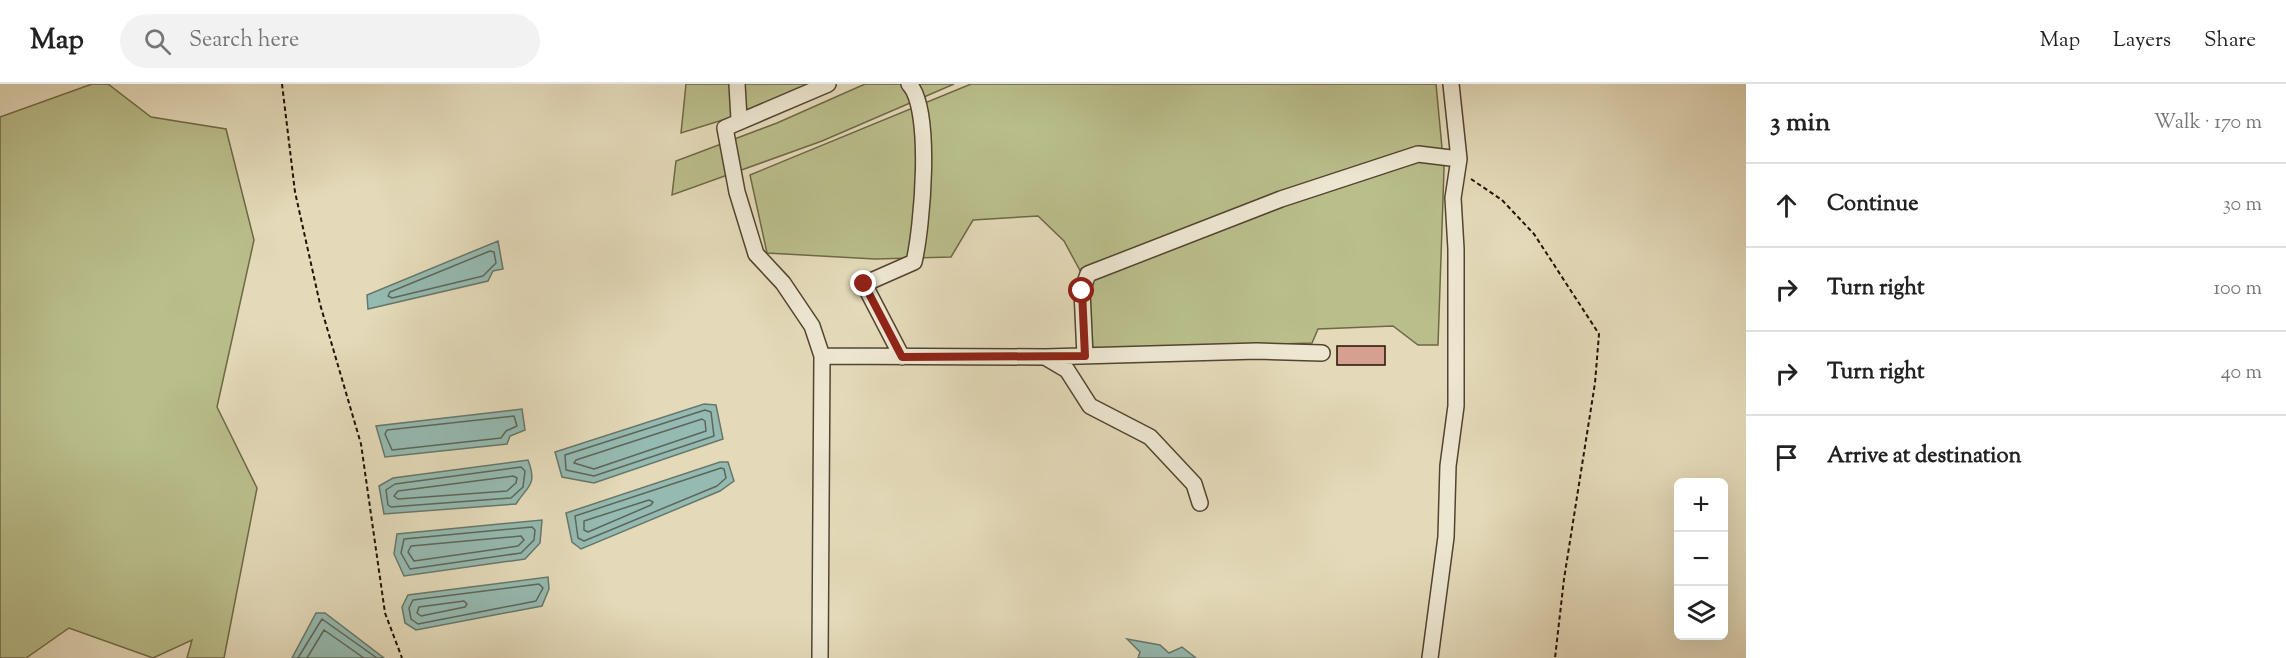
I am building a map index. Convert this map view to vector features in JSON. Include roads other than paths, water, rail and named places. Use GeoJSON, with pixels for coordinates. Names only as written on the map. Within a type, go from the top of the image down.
{"type":"FeatureCollection","features":[{"type":"Feature","properties":{"kind":"street"},"geometry":{"type":"LineString","coordinates":[[736,84],[739,119]]}},
{"type":"Feature","properties":{"kind":"street"},"geometry":{"type":"LineString","coordinates":[[820,658],[822,356],[812,326],[783,283],[756,254],[737,192],[725,128],[739,119],[828,84]]}},
{"type":"Feature","properties":{"kind":"street"},"geometry":{"type":"LineString","coordinates":[[902,357],[864,284],[914,262],[921,232],[922,125],[915,90],[909,84]]}},
{"type":"Feature","properties":{"kind":"street"},"geometry":{"type":"LineString","coordinates":[[1430,658],[1446,537],[1448,466],[1456,406],[1456,249],[1453,198],[1459,159],[1451,84]]}},
{"type":"Feature","properties":{"kind":"street"},"geometry":{"type":"LineString","coordinates":[[1085,356],[1082,291],[1088,274],[1281,198],[1418,154],[1459,159]]}},
{"type":"Feature","properties":{"kind":"street"},"geometry":{"type":"LineString","coordinates":[[822,356],[1044,357],[1245,351],[1322,352]]}},
{"type":"Feature","properties":{"kind":"street"},"geometry":{"type":"LineString","coordinates":[[1044,357],[1067,370],[1090,406],[1150,436],[1194,484],[1200,503]]}},
{"type":"Feature","properties":{"kind":"water"},"geometry":{"type":"Polygon","coordinates":[[[498,241],[503,269],[493,271],[488,281],[368,309],[367,295],[498,241]]]}},
{"type":"Feature","properties":{"kind":"water"},"geometry":{"type":"Polygon","coordinates":[[[704,404],[716,405],[723,439],[594,483],[562,477],[555,452],[704,404]]]}},
{"type":"Feature","properties":{"kind":"water"},"geometry":{"type":"Polygon","coordinates":[[[522,409],[525,430],[510,436],[507,444],[385,457],[376,426],[522,409]]]}},
{"type":"Feature","properties":{"kind":"water"},"geometry":{"type":"Polygon","coordinates":[[[528,460],[532,475],[530,485],[516,504],[384,514],[379,486],[393,478],[528,460]]]}},
{"type":"Feature","properties":{"kind":"water"},"geometry":{"type":"Polygon","coordinates":[[[720,462],[728,462],[734,481],[720,491],[581,549],[572,542],[566,513],[720,462]]]}},
{"type":"Feature","properties":{"kind":"water"},"geometry":{"type":"Polygon","coordinates":[[[542,520],[540,543],[525,559],[404,576],[394,554],[397,534],[542,520]]]}},
{"type":"Feature","properties":{"kind":"water"},"geometry":{"type":"Polygon","coordinates":[[[548,577],[549,589],[542,606],[416,630],[405,623],[402,607],[408,595],[548,577]]]}},
{"type":"Feature","properties":{"kind":"water"},"geometry":{"type":"Polygon","coordinates":[[[316,613],[325,613],[384,658],[292,658],[316,613]]]}},
{"type":"Feature","properties":{"kind":"water"},"geometry":{"type":"Polygon","coordinates":[[[1127,639],[1160,645],[1169,653],[1182,647],[1196,658],[1138,658],[1140,652],[1127,639]]]}}]}
